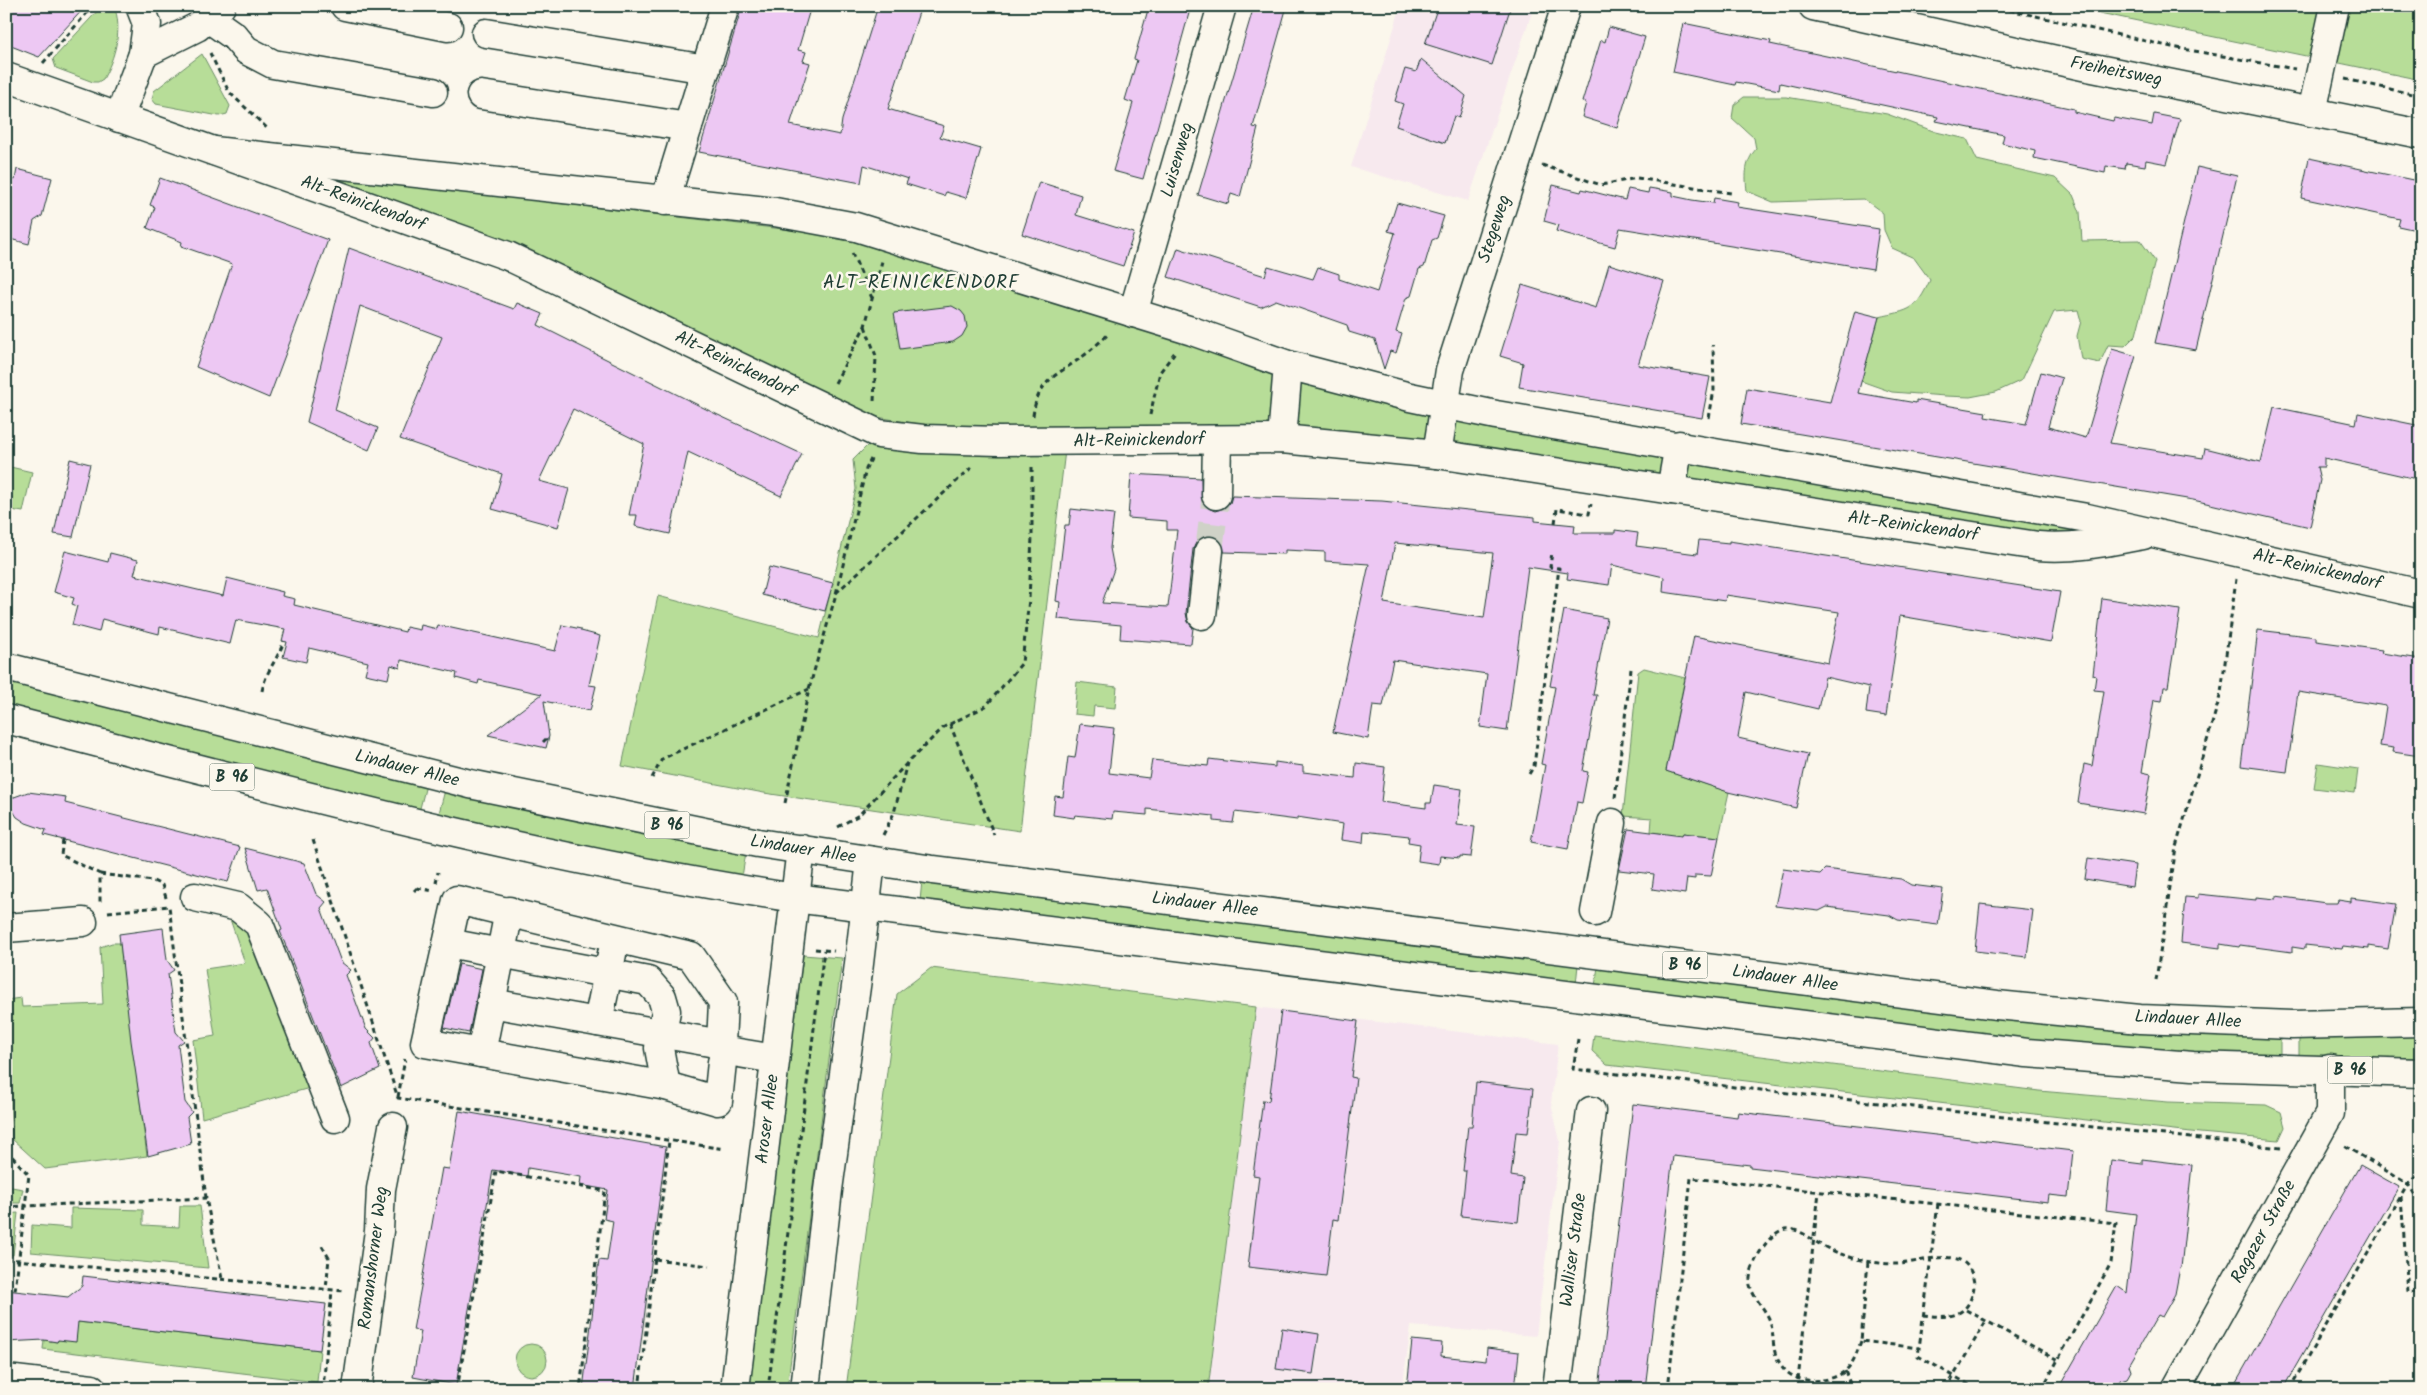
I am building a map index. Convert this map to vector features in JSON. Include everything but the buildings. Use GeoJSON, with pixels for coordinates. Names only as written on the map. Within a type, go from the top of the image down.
{"type":"FeatureCollection","features":[{"type":"Feature","properties":{"kind":"street"},"geometry":{"type":"LineString","coordinates":[[119,118],[143,54],[147,24],[140,6]]}},
{"type":"Feature","properties":{"kind":"street"},"geometry":{"type":"LineString","coordinates":[[345,6],[448,26]]}},
{"type":"Feature","properties":{"kind":"street"},"geometry":{"type":"LineString","coordinates":[[665,200],[725,6]]}},
{"type":"Feature","properties":{"kind":"street","name":"Luisenweg"},"geometry":{"type":"LineString","coordinates":[[1133,313],[1222,6]]}},
{"type":"Feature","properties":{"kind":"street","name":"Stegeweg"},"geometry":{"type":"LineString","coordinates":[[1437,454],[1450,370],[1566,6]]}},
{"type":"Feature","properties":{"kind":"street","name":"Freiheitsweg"},"geometry":{"type":"LineString","coordinates":[[1813,6],[2083,66],[2421,134]]}},
{"type":"Feature","properties":{"kind":"street"},"geometry":{"type":"LineString","coordinates":[[2312,112],[2335,6]]}},
{"type":"Feature","properties":{"kind":"street"},"geometry":{"type":"LineString","coordinates":[[143,54],[208,17],[234,36],[246,50],[273,64],[432,92]]}},
{"type":"Feature","properties":{"kind":"street"},"geometry":{"type":"LineString","coordinates":[[486,33],[706,69]]}},
{"type":"Feature","properties":{"kind":"street","name":"Alt-Reinickendorf"},"geometry":{"type":"LineString","coordinates":[[6,77],[508,256],[876,432],[1031,442],[1282,439],[1437,454],[1848,518],[2061,548],[2083,546],[2154,533]]}},
{"type":"Feature","properties":{"kind":"street"},"geometry":{"type":"LineString","coordinates":[[481,95],[688,127]]}},
{"type":"Feature","properties":{"kind":"street","name":"Alt-Reinickendorf"},"geometry":{"type":"LineString","coordinates":[[214,151],[775,212],[839,223],[888,236],[1192,331],[1288,365],[1445,405],[2078,516],[2421,594]]}},
{"type":"Feature","properties":{"kind":"street"},"geometry":{"type":"LineString","coordinates":[[1282,439],[1288,365]]}},
{"type":"Feature","properties":{"kind":"street"},"geometry":{"type":"LineString","coordinates":[[1216,495],[1217,440]]}},
{"type":"Feature","properties":{"kind":"street"},"geometry":{"type":"LineString","coordinates":[[1671,490],[1679,445]]}},
{"type":"Feature","properties":{"kind":"street"},"geometry":{"type":"LineString","coordinates":[[1202,615],[1209,551]]}},
{"type":"Feature","properties":{"kind":"street","name":"Lindauer Allee"},"geometry":{"type":"LineString","coordinates":[[6,667],[438,777],[596,811],[801,849],[1012,882],[1997,1005],[2140,1019],[2292,1025],[2421,1022]]}},
{"type":"Feature","properties":{"kind":"street","name":"B 96"},"geometry":{"type":"LineString","coordinates":[[6,720],[450,831],[683,880],[795,898],[2027,1053],[2193,1066],[2421,1073]]}},
{"type":"Feature","properties":{"kind":"street"},"geometry":{"type":"LineString","coordinates":[[1595,912],[1612,823]]}},
{"type":"Feature","properties":{"kind":"street","name":"Aroser Allee"},"geometry":{"type":"LineString","coordinates":[[735,1389],[801,849]]}},
{"type":"Feature","properties":{"kind":"street"},"geometry":{"type":"LineString","coordinates":[[804,1389],[830,1169],[858,972],[864,907],[871,860]]}},
{"type":"Feature","properties":{"kind":"street"},"geometry":{"type":"LineString","coordinates":[[194,897],[238,906],[259,924],[335,1118]]}},
{"type":"Feature","properties":{"kind":"street"},"geometry":{"type":"LineString","coordinates":[[457,900],[509,911],[691,956],[723,1002],[718,1101],[666,1086],[425,1043],[457,900]]}},
{"type":"Feature","properties":{"kind":"street"},"geometry":{"type":"LineString","coordinates":[[482,1053],[509,911]]}},
{"type":"Feature","properties":{"kind":"street"},"geometry":{"type":"LineString","coordinates":[[6,928],[91,918]]}},
{"type":"Feature","properties":{"kind":"street"},"geometry":{"type":"LineString","coordinates":[[598,1022],[616,938]]}},
{"type":"Feature","properties":{"kind":"street"},"geometry":{"type":"LineString","coordinates":[[448,943],[648,981],[662,997],[666,1011],[660,1041],[666,1086]]}},
{"type":"Feature","properties":{"kind":"street"},"geometry":{"type":"LineString","coordinates":[[490,1010],[721,1052],[776,1060]]}},
{"type":"Feature","properties":{"kind":"street"},"geometry":{"type":"LineString","coordinates":[[490,1010],[598,1022],[660,1041]]}},
{"type":"Feature","properties":{"kind":"street","name":"Ragazer Straße"},"geometry":{"type":"LineString","coordinates":[[2176,1389],[2330,1113],[2330,1069]]}},
{"type":"Feature","properties":{"kind":"street","name":"Walliser Straße"},"geometry":{"type":"LineString","coordinates":[[1557,1389],[1591,1111]]}},
{"type":"Feature","properties":{"kind":"street","name":"Romanshorner Weg"},"geometry":{"type":"LineString","coordinates":[[356,1389],[379,1231],[382,1189],[393,1127]]}},
{"type":"Feature","properties":{"kind":"street"},"geometry":{"type":"LineString","coordinates":[[8,1366],[92,1389]]}},
{"type":"Feature","properties":{"kind":"path"},"geometry":{"type":"LineString","coordinates":[[41,65],[93,6]]}},
{"type":"Feature","properties":{"kind":"path"},"geometry":{"type":"LineString","coordinates":[[1992,6],[2172,47],[2320,74],[2421,96]]}},
{"type":"Feature","properties":{"kind":"path"},"geometry":{"type":"LineString","coordinates":[[208,17],[229,92],[300,160]]}},
{"type":"Feature","properties":{"kind":"path"},"geometry":{"type":"LineString","coordinates":[[1537,163],[1601,185],[1637,178],[1731,193]]}},
{"type":"Feature","properties":{"kind":"path"},"geometry":{"type":"LineString","coordinates":[[839,223],[872,298]]}},
{"type":"Feature","properties":{"kind":"path"},"geometry":{"type":"LineString","coordinates":[[822,407],[865,326],[888,236]]}},
{"type":"Feature","properties":{"kind":"path"},"geometry":{"type":"LineString","coordinates":[[801,849],[859,815],[908,762],[944,727],[986,706],[1022,663],[1029,599],[1032,537],[1031,442],[1034,406],[1042,388],[1053,376],[1086,354],[1110,332],[1115,322],[1133,313]]}},
{"type":"Feature","properties":{"kind":"path"},"geometry":{"type":"LineString","coordinates":[[785,802],[809,689],[836,594],[876,432],[876,356],[865,326]]}},
{"type":"Feature","properties":{"kind":"path"},"geometry":{"type":"LineString","coordinates":[[1144,440],[1160,372],[1192,331]]}},
{"type":"Feature","properties":{"kind":"path"},"geometry":{"type":"LineString","coordinates":[[1709,418],[1714,390],[1713,345]]}},
{"type":"Feature","properties":{"kind":"path"},"geometry":{"type":"LineString","coordinates":[[836,594],[999,441]]}},
{"type":"Feature","properties":{"kind":"path"},"geometry":{"type":"LineString","coordinates":[[1529,774],[1534,766],[1559,568],[1550,567],[1552,552]]}},
{"type":"Feature","properties":{"kind":"path"},"geometry":{"type":"LineString","coordinates":[[2156,980],[2176,847],[2221,692],[2240,552]]}},
{"type":"Feature","properties":{"kind":"path"},"geometry":{"type":"LineString","coordinates":[[262,691],[265,675],[279,656],[284,641]]}},
{"type":"Feature","properties":{"kind":"path"},"geometry":{"type":"LineString","coordinates":[[1612,823],[1631,669]]}},
{"type":"Feature","properties":{"kind":"path"},"geometry":{"type":"LineString","coordinates":[[652,778],[662,759],[809,689]]}},
{"type":"Feature","properties":{"kind":"path"},"geometry":{"type":"LineString","coordinates":[[950,724],[994,835]]}},
{"type":"Feature","properties":{"kind":"path"},"geometry":{"type":"LineString","coordinates":[[543,742],[546,739],[545,735]]}},
{"type":"Feature","properties":{"kind":"path"},"geometry":{"type":"LineString","coordinates":[[871,860],[894,813],[908,762]]}},
{"type":"Feature","properties":{"kind":"path"},"geometry":{"type":"LineString","coordinates":[[63,840],[61,855],[100,874],[91,918],[169,906],[206,1198],[222,1280]]}},
{"type":"Feature","properties":{"kind":"path"},"geometry":{"type":"LineString","coordinates":[[313,840],[398,1098],[724,1149]]}},
{"type":"Feature","properties":{"kind":"path"},"geometry":{"type":"LineString","coordinates":[[416,888],[435,892]]}},
{"type":"Feature","properties":{"kind":"path"},"geometry":{"type":"LineString","coordinates":[[814,949],[843,952]]}},
{"type":"Feature","properties":{"kind":"path"},"geometry":{"type":"LineString","coordinates":[[768,1389],[824,950]]}},
{"type":"Feature","properties":{"kind":"path"},"geometry":{"type":"LineString","coordinates":[[1578,1039],[1573,1069],[2283,1148]]}},
{"type":"Feature","properties":{"kind":"path"},"geometry":{"type":"LineString","coordinates":[[639,1389],[669,1141]]}},
{"type":"Feature","properties":{"kind":"path"},"geometry":{"type":"LineString","coordinates":[[2345,1146],[2408,1184],[2421,1204]]}},
{"type":"Feature","properties":{"kind":"path"},"geometry":{"type":"LineString","coordinates":[[6,1150],[29,1175],[16,1291]]}},
{"type":"Feature","properties":{"kind":"path"},"geometry":{"type":"LineString","coordinates":[[2294,1381],[2408,1184],[2419,1174],[2421,1160]]}},
{"type":"Feature","properties":{"kind":"path"},"geometry":{"type":"LineString","coordinates":[[763,1162],[830,1169]]}},
{"type":"Feature","properties":{"kind":"path"},"geometry":{"type":"LineString","coordinates":[[457,1389],[496,1171],[605,1190],[580,1389]]}},
{"type":"Feature","properties":{"kind":"path"},"geometry":{"type":"LineString","coordinates":[[1668,1389],[1691,1178],[2116,1223],[2111,1263],[2042,1389]]}},
{"type":"Feature","properties":{"kind":"path"},"geometry":{"type":"LineString","coordinates":[[1797,1389],[1819,1192]]}},
{"type":"Feature","properties":{"kind":"path"},"geometry":{"type":"LineString","coordinates":[[2401,1196],[2408,1292],[2421,1293]]}},
{"type":"Feature","properties":{"kind":"path"},"geometry":{"type":"LineString","coordinates":[[6,1207],[206,1198]]}},
{"type":"Feature","properties":{"kind":"path"},"geometry":{"type":"LineString","coordinates":[[1938,1204],[1918,1356],[1977,1389]]}},
{"type":"Feature","properties":{"kind":"path"},"geometry":{"type":"LineString","coordinates":[[1868,1262],[1860,1341],[1855,1358],[1845,1371],[1830,1379],[1798,1378],[1786,1372],[1772,1347],[1770,1322],[1755,1295],[1750,1276],[1752,1266],[1776,1232],[1788,1228],[1801,1231],[1813,1241],[1851,1258],[1868,1262],[1894,1264],[1945,1256],[1956,1258],[1966,1264],[1973,1275],[1974,1288],[1966,1310],[1955,1316],[1923,1315]]}},
{"type":"Feature","properties":{"kind":"path"},"geometry":{"type":"LineString","coordinates":[[322,1246],[329,1258],[326,1289]]}},
{"type":"Feature","properties":{"kind":"path"},"geometry":{"type":"LineString","coordinates":[[6,1259],[347,1291]]}},
{"type":"Feature","properties":{"kind":"path"},"geometry":{"type":"LineString","coordinates":[[655,1259],[709,1266]]}},
{"type":"Feature","properties":{"kind":"path"},"geometry":{"type":"LineString","coordinates":[[323,1389],[332,1290]]}},
{"type":"Feature","properties":{"kind":"path"},"geometry":{"type":"LineString","coordinates":[[1966,1310],[2058,1360]]}},
{"type":"Feature","properties":{"kind":"path"},"geometry":{"type":"LineString","coordinates":[[1946,1389],[1986,1321]]}},
{"type":"Feature","properties":{"kind":"path"},"geometry":{"type":"LineString","coordinates":[[1860,1341],[1919,1348]]}},
{"type":"Feature","properties":{"kind":"path"},"geometry":{"type":"LineString","coordinates":[[8,1366],[10,1343]]}},
{"type":"Feature","properties":{"kind":"path"},"geometry":{"type":"LineString","coordinates":[[1845,1371],[1852,1389]]}},
{"type":"Feature","properties":{"kind":"shaded area"},"geometry":{"type":"Polygon","coordinates":[[[1401,6],[1534,6],[1468,201],[1351,167],[1401,6]]]}},
{"type":"Feature","properties":{"kind":"shaded area"},"geometry":{"type":"Polygon","coordinates":[[[1256,1007],[1558,1044],[1551,1103],[1560,1141],[1536,1336],[1411,1326],[1402,1389],[1208,1389],[1256,1007]]]}},
{"type":"Feature","properties":{"kind":"green space"},"geometry":{"type":"Polygon","coordinates":[[[102,6],[114,6],[118,24],[114,53],[103,79],[93,82],[56,68],[53,59],[102,6]]]}},
{"type":"Feature","properties":{"kind":"green space"},"geometry":{"type":"Polygon","coordinates":[[[2066,6],[2421,6],[2421,80],[2066,6]]]}},
{"type":"Feature","properties":{"kind":"green space"},"geometry":{"type":"Polygon","coordinates":[[[202,54],[230,106],[227,114],[219,116],[156,104],[152,99],[154,91],[202,54]]]}},
{"type":"Feature","properties":{"kind":"green space"},"geometry":{"type":"Polygon","coordinates":[[[1744,97],[1786,97],[1887,114],[1936,132],[1967,139],[1977,160],[2055,178],[2073,195],[2080,212],[2082,241],[2140,240],[2155,261],[2136,335],[2125,346],[2108,345],[2100,363],[2081,359],[2077,336],[2081,321],[2078,310],[2054,312],[2022,380],[1996,392],[1970,397],[1892,392],[1861,381],[1879,317],[1911,308],[1920,298],[1930,280],[1914,258],[1892,248],[1884,230],[1883,213],[1864,199],[1773,202],[1747,191],[1747,168],[1756,149],[1754,138],[1732,118],[1734,105],[1744,97]]]}},
{"type":"Feature","properties":{"kind":"green space"},"geometry":{"type":"Polygon","coordinates":[[[317,170],[375,180],[556,203],[844,236],[1259,366],[2077,528],[2074,534],[2057,535],[1594,466],[1025,427],[925,425],[877,417],[850,407],[496,236],[316,176],[317,170]]]}},
{"type":"Feature","properties":{"kind":"green space"},"geometry":{"type":"Polygon","coordinates":[[[879,434],[1066,442],[1020,831],[764,793],[622,766],[658,596],[819,638],[856,489],[853,460],[879,434]]]}},
{"type":"Feature","properties":{"kind":"green space"},"geometry":{"type":"Polygon","coordinates":[[[6,466],[32,472],[23,512],[6,509],[6,466]]]}},
{"type":"Feature","properties":{"kind":"green space"},"geometry":{"type":"Polygon","coordinates":[[[1644,668],[1685,678],[1666,771],[1729,792],[1719,837],[1683,833],[1681,842],[1666,840],[1666,834],[1651,832],[1652,818],[1623,816],[1638,672],[1644,668]]]}},
{"type":"Feature","properties":{"kind":"green space"},"geometry":{"type":"Polygon","coordinates":[[[6,680],[426,785],[419,812],[6,708],[6,680]]]}},
{"type":"Feature","properties":{"kind":"green space"},"geometry":{"type":"Polygon","coordinates":[[[1077,682],[1117,687],[1115,708],[1094,706],[1093,716],[1074,714],[1077,682]]]}},
{"type":"Feature","properties":{"kind":"green space"},"geometry":{"type":"Polygon","coordinates":[[[2318,763],[2358,769],[2355,793],[2314,788],[2318,763]]]}},
{"type":"Feature","properties":{"kind":"green space"},"geometry":{"type":"Polygon","coordinates":[[[445,790],[746,852],[742,877],[546,841],[438,817],[445,790]]]}},
{"type":"Feature","properties":{"kind":"green space"},"geometry":{"type":"Polygon","coordinates":[[[922,881],[1578,965],[1576,984],[920,901],[922,881]]]}},
{"type":"Feature","properties":{"kind":"green space"},"geometry":{"type":"Polygon","coordinates":[[[230,919],[242,921],[252,929],[317,1086],[202,1118],[193,1040],[215,1036],[205,969],[245,963],[230,919]]]}},
{"type":"Feature","properties":{"kind":"green space"},"geometry":{"type":"Polygon","coordinates":[[[112,943],[120,943],[147,1156],[45,1169],[12,1139],[6,1000],[21,998],[22,1007],[103,1004],[100,947],[112,943]]]}},
{"type":"Feature","properties":{"kind":"green space"},"geometry":{"type":"Polygon","coordinates":[[[803,955],[842,958],[787,1389],[748,1389],[803,955]]]}},
{"type":"Feature","properties":{"kind":"green space"},"geometry":{"type":"Polygon","coordinates":[[[1598,967],[2280,1036],[2280,1057],[2056,1044],[1595,986],[1598,967]]]}},
{"type":"Feature","properties":{"kind":"green space"},"geometry":{"type":"Polygon","coordinates":[[[931,968],[1256,1007],[1208,1389],[846,1389],[897,994],[931,968]]]}},
{"type":"Feature","properties":{"kind":"green space"},"geometry":{"type":"Polygon","coordinates":[[[2421,1033],[2421,1058],[2299,1057],[2299,1036],[2421,1033]]]}},
{"type":"Feature","properties":{"kind":"green space"},"geometry":{"type":"Polygon","coordinates":[[[1594,1035],[2039,1091],[2168,1102],[2266,1105],[2281,1112],[2285,1127],[2279,1140],[2200,1133],[1607,1065],[1592,1051],[1594,1035]]]}},
{"type":"Feature","properties":{"kind":"green space"},"geometry":{"type":"Polygon","coordinates":[[[6,1186],[23,1189],[20,1203],[6,1203],[6,1186]]]}},
{"type":"Feature","properties":{"kind":"green space"},"geometry":{"type":"Polygon","coordinates":[[[180,1206],[200,1206],[208,1268],[31,1252],[32,1225],[71,1228],[71,1208],[143,1210],[143,1225],[179,1227],[180,1206]]]}},
{"type":"Feature","properties":{"kind":"green space"},"geometry":{"type":"Polygon","coordinates":[[[18,1213],[13,1255],[6,1254],[6,1214],[18,1213]]]}},
{"type":"Feature","properties":{"kind":"green space"},"geometry":{"type":"Polygon","coordinates":[[[78,1322],[320,1350],[317,1382],[43,1349],[44,1340],[57,1342],[78,1322]]]}},
{"type":"Feature","properties":{"kind":"green space"},"geometry":{"type":"Polygon","coordinates":[[[531,1344],[537,1345],[542,1349],[546,1354],[546,1366],[542,1371],[537,1375],[531,1376],[525,1375],[520,1371],[516,1366],[515,1360],[516,1354],[520,1349],[525,1345],[531,1344]]]}},
{"type":"Feature","properties":{"kind":"tunnel"},"geometry":{"type":"LineString","coordinates":[[1209,551],[1216,495]]}},
{"type":"Feature","properties":{"kind":"district","name":"ALT-REINICKENDORF"},"geometry":{"type":"Point","coordinates":[921,283]}}]}
